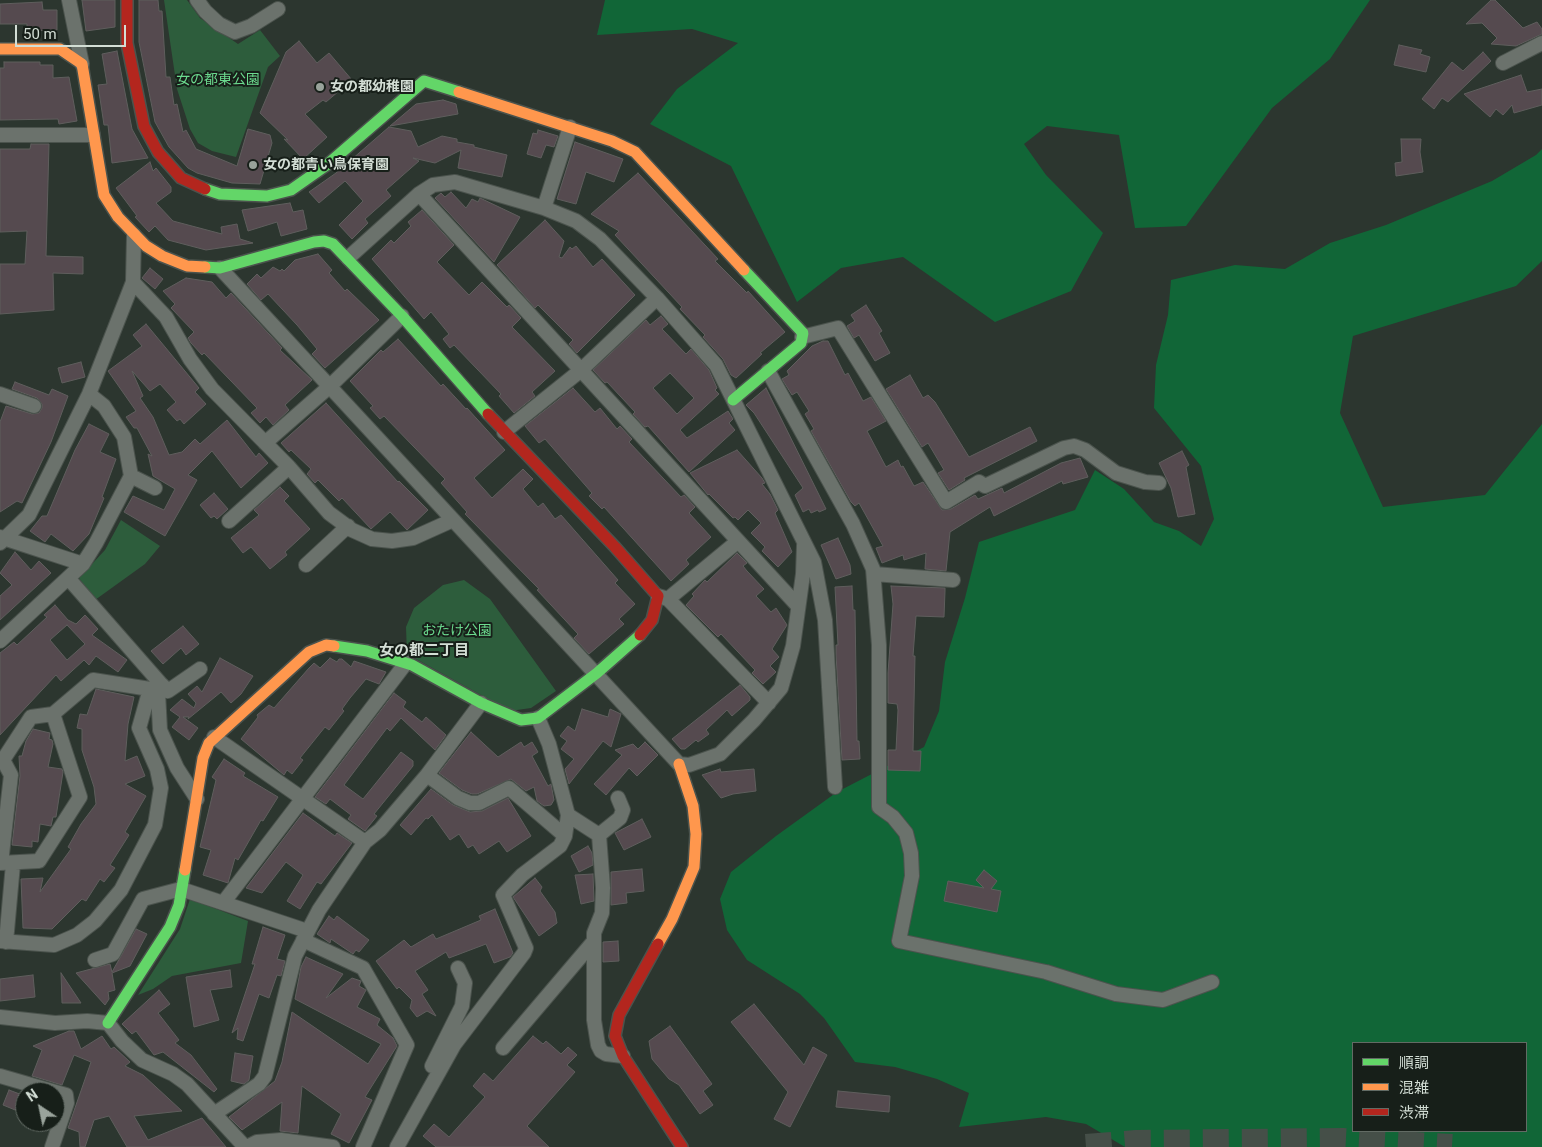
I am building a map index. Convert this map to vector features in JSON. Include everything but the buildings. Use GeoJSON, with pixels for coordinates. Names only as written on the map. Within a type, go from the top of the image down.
{"type":"FeatureCollection","features":[{"type":"Feature","properties":{"kind":"street"},"geometry":{"type":"LineString","coordinates":[[69,0],[104,195],[118,217],[134,235],[146,246],[162,256],[187,266],[220,268],[266,257],[314,242],[324,241],[334,244],[402,316],[504,432],[663,597],[769,703]]}},
{"type":"Feature","properties":{"kind":"street"},"geometry":{"type":"LineString","coordinates":[[128,0],[127,43],[144,126],[158,152],[181,178],[203,189],[220,194],[267,196],[292,190],[328,164],[424,81],[612,141],[635,152],[661,177],[803,333],[801,343],[733,400]]}},
{"type":"Feature","properties":{"kind":"street"},"geometry":{"type":"LineString","coordinates":[[197,0],[205,11],[219,24],[235,32],[251,26],[278,10]]}},
{"type":"Feature","properties":{"kind":"street"},"geometry":{"type":"LineString","coordinates":[[1503,63],[1542,43]]}},
{"type":"Feature","properties":{"kind":"street"},"geometry":{"type":"LineString","coordinates":[[0,49],[60,49],[82,64]]}},
{"type":"Feature","properties":{"kind":"street"},"geometry":{"type":"LineString","coordinates":[[544,208],[570,127]]}},
{"type":"Feature","properties":{"kind":"street"},"geometry":{"type":"LineString","coordinates":[[0,135],[93,134]]}},
{"type":"Feature","properties":{"kind":"street"},"geometry":{"type":"LineString","coordinates":[[348,258],[419,194],[433,185],[455,182],[544,208],[576,221],[600,239],[657,298],[716,366],[814,562],[825,620],[835,787]]}},
{"type":"Feature","properties":{"kind":"street"},"geometry":{"type":"LineString","coordinates":[[419,194],[737,542],[798,606]]}},
{"type":"Feature","properties":{"kind":"street"},"geometry":{"type":"LineString","coordinates":[[1,540],[28,515],[89,394],[133,282],[134,235]]}},
{"type":"Feature","properties":{"kind":"street"},"geometry":{"type":"LineString","coordinates":[[220,268],[679,764],[693,806],[696,834],[694,867],[672,919],[619,1015],[615,1036],[622,1056],[682,1147]]}},
{"type":"Feature","properties":{"kind":"street"},"geometry":{"type":"LineString","coordinates":[[133,282],[166,317],[190,359],[212,389],[289,467],[330,513],[348,526],[372,539],[392,541],[413,538],[453,520]]}},
{"type":"Feature","properties":{"kind":"street"},"geometry":{"type":"LineString","coordinates":[[504,432],[580,371],[657,298]]}},
{"type":"Feature","properties":{"kind":"street"},"geometry":{"type":"LineString","coordinates":[[264,443],[329,386],[402,316]]}},
{"type":"Feature","properties":{"kind":"street"},"geometry":{"type":"LineString","coordinates":[[802,337],[838,328],[946,502],[978,482],[985,486],[1064,448],[1074,446],[1085,450],[1116,473],[1146,482],[1159,483]]}},
{"type":"Feature","properties":{"kind":"street"},"geometry":{"type":"LineString","coordinates":[[768,371],[853,524],[874,574],[879,645],[879,807],[893,818],[906,833],[911,853],[912,876],[899,941],[1046,972],[1116,994],[1163,1000],[1212,982]]}},
{"type":"Feature","properties":{"kind":"street"},"geometry":{"type":"LineString","coordinates":[[0,394],[34,406]]}},
{"type":"Feature","properties":{"kind":"street"},"geometry":{"type":"LineString","coordinates":[[0,641],[83,564],[131,476],[124,437],[104,406],[89,394]]}},
{"type":"Feature","properties":{"kind":"street"},"geometry":{"type":"LineString","coordinates":[[230,520],[289,467]]}},
{"type":"Feature","properties":{"kind":"street"},"geometry":{"type":"LineString","coordinates":[[131,476],[155,488]]}},
{"type":"Feature","properties":{"kind":"street"},"geometry":{"type":"LineString","coordinates":[[306,565],[348,526]]}},
{"type":"Feature","properties":{"kind":"street"},"geometry":{"type":"LineString","coordinates":[[1,540],[83,564]]}},
{"type":"Feature","properties":{"kind":"street"},"geometry":{"type":"LineString","coordinates":[[108,1023],[170,927],[179,906],[203,758],[214,737],[309,652],[326,645],[367,650],[406,663],[481,703],[522,720],[538,718],[596,673],[646,627],[652,620],[663,597],[737,542]]}},
{"type":"Feature","properties":{"kind":"street"},"geometry":{"type":"LineString","coordinates":[[679,764],[689,765],[720,754],[781,688],[793,646],[803,574],[804,545]]}},
{"type":"Feature","properties":{"kind":"street"},"geometry":{"type":"LineString","coordinates":[[874,574],[953,580]]}},
{"type":"Feature","properties":{"kind":"street"},"geometry":{"type":"LineString","coordinates":[[69,579],[156,688],[160,730],[176,768],[197,799]]}},
{"type":"Feature","properties":{"kind":"street"},"geometry":{"type":"LineString","coordinates":[[223,903],[406,663]]}},
{"type":"Feature","properties":{"kind":"street"},"geometry":{"type":"LineString","coordinates":[[156,688],[139,728],[157,769],[160,788],[155,825],[121,890],[95,921],[77,935],[54,945],[3,942],[10,775],[1,760],[31,718],[53,714],[93,680],[156,688],[168,692],[200,669]]}},
{"type":"Feature","properties":{"kind":"street"},"geometry":{"type":"LineString","coordinates":[[214,1114],[258,1084],[265,1076],[295,956],[305,935],[366,842],[380,830],[427,774],[481,703]]}},
{"type":"Feature","properties":{"kind":"street"},"geometry":{"type":"LineString","coordinates":[[5,863],[39,861],[80,797],[53,714]]}},
{"type":"Feature","properties":{"kind":"street"},"geometry":{"type":"LineString","coordinates":[[397,1147],[454,1045],[524,953],[526,948],[503,895],[522,876],[560,846],[564,836],[568,816],[549,744],[538,718]]}},
{"type":"Feature","properties":{"kind":"street"},"geometry":{"type":"LineString","coordinates":[[214,737],[366,842]]}},
{"type":"Feature","properties":{"kind":"street"},"geometry":{"type":"LineString","coordinates":[[427,774],[458,798],[470,803],[479,803],[509,788],[564,836]]}},
{"type":"Feature","properties":{"kind":"street"},"geometry":{"type":"LineString","coordinates":[[599,835],[620,818],[622,810],[618,798]]}},
{"type":"Feature","properties":{"kind":"street"},"geometry":{"type":"LineString","coordinates":[[568,816],[599,835]]}},
{"type":"Feature","properties":{"kind":"street"},"geometry":{"type":"LineString","coordinates":[[599,835],[603,888],[602,913],[594,933],[594,1020],[598,1045],[606,1054],[622,1056]]}},
{"type":"Feature","properties":{"kind":"street"},"geometry":{"type":"LineString","coordinates":[[95,960],[113,954],[142,899],[181,890],[223,903],[305,935],[363,968],[407,1045],[364,1147]]}},
{"type":"Feature","properties":{"kind":"street"},"geometry":{"type":"LineString","coordinates":[[503,1048],[594,942]]}},
{"type":"Feature","properties":{"kind":"street"},"geometry":{"type":"LineString","coordinates":[[432,1085],[427,1074],[462,1006],[465,983],[458,968]]}},
{"type":"Feature","properties":{"kind":"street"},"geometry":{"type":"LineString","coordinates":[[0,1017],[55,1023],[87,1021],[108,1023],[122,1041],[142,1060],[173,1074],[187,1084],[246,1147],[257,1142],[281,1140],[333,1147]]}},
{"type":"Feature","properties":{"kind":"street"},"geometry":{"type":"LineString","coordinates":[[0,1076],[66,1095],[67,1103],[52,1147]]}},
{"type":"Feature","properties":{"kind":"green space","name":"女の都東公園"},"geometry":{"type":"Polygon","coordinates":[[[164,0],[187,0],[200,18],[238,44],[260,30],[280,56],[268,67],[236,157],[212,151],[198,143],[190,129],[177,89],[164,0]]]}},
{"type":"Feature","properties":{"kind":"green space"},"geometry":{"type":"Polygon","coordinates":[[[605,0],[1370,0],[1330,59],[1272,108],[1186,226],[1135,228],[1119,135],[1047,126],[1024,144],[1046,175],[1103,233],[1071,291],[995,322],[903,257],[841,268],[797,302],[731,166],[650,124],[677,89],[738,43],[692,29],[597,35],[605,0]]]}},
{"type":"Feature","properties":{"kind":"green space"},"geometry":{"type":"Polygon","coordinates":[[[1542,149],[1542,261],[1516,286],[1353,336],[1340,413],[1383,507],[1485,495],[1542,424],[1542,1147],[1125,1147],[1086,1124],[1046,1117],[959,1127],[969,1093],[937,1079],[895,1067],[855,1062],[824,1018],[800,994],[747,960],[727,930],[720,899],[731,872],[776,836],[837,792],[924,747],[939,711],[945,662],[965,598],[979,542],[1075,510],[1095,470],[1124,489],[1154,522],[1179,531],[1201,546],[1214,519],[1201,466],[1154,408],[1156,365],[1168,315],[1171,280],[1235,265],[1285,269],[1330,243],[1386,225],[1492,181],[1536,155],[1542,149]]]}},
{"type":"Feature","properties":{"kind":"green space"},"geometry":{"type":"Polygon","coordinates":[[[121,520],[160,546],[145,564],[95,600],[79,578],[105,550],[121,520]]]}},
{"type":"Feature","properties":{"kind":"green space","name":"おたけ公園"},"geometry":{"type":"Polygon","coordinates":[[[464,580],[490,599],[556,691],[531,708],[510,711],[407,654],[406,627],[414,608],[443,585],[464,580]]]}},
{"type":"Feature","properties":{"kind":"green space"},"geometry":{"type":"Polygon","coordinates":[[[190,899],[248,921],[241,963],[172,976],[153,989],[138,995],[180,929],[190,899]]]}},
{"type":"Feature","properties":{"kind":"tunnel"},"geometry":{"type":"LineString","coordinates":[[1086,1147],[1136,1143],[1343,1141],[1452,1147]]}},
{"type":"Feature","properties":{"kind":"traffic: fast"},"geometry":{"type":"LineString","coordinates":[[205,189],[220,194],[267,196],[291,190],[328,164],[424,81],[459,92]]}},
{"type":"Feature","properties":{"kind":"traffic: fast"},"geometry":{"type":"LineString","coordinates":[[205,267],[220,268],[314,242],[324,241],[333,244],[402,316],[488,414]]}},
{"type":"Feature","properties":{"kind":"traffic: fast"},"geometry":{"type":"LineString","coordinates":[[733,400],[801,343],[803,333],[744,270]]}},
{"type":"Feature","properties":{"kind":"traffic: fast"},"geometry":{"type":"LineString","coordinates":[[334,646],[367,651],[412,665],[481,703],[521,720],[538,718],[597,673],[640,635]]}},
{"type":"Feature","properties":{"kind":"traffic: fast"},"geometry":{"type":"LineString","coordinates":[[108,1023],[170,927],[179,905],[185,870]]}},
{"type":"Feature","properties":{"kind":"traffic: slow"},"geometry":{"type":"LineString","coordinates":[[0,49],[60,49],[82,64],[104,195],[118,217],[146,246],[162,256],[187,266],[205,267]]}},
{"type":"Feature","properties":{"kind":"traffic: slow"},"geometry":{"type":"LineString","coordinates":[[459,92],[612,141],[635,152],[744,270]]}},
{"type":"Feature","properties":{"kind":"traffic: slow"},"geometry":{"type":"LineString","coordinates":[[185,870],[203,758],[209,743],[309,652],[326,645],[334,646]]}},
{"type":"Feature","properties":{"kind":"traffic: slow"},"geometry":{"type":"LineString","coordinates":[[658,944],[672,919],[694,867],[696,834],[693,806],[679,764]]}},
{"type":"Feature","properties":{"kind":"traffic: jam"},"geometry":{"type":"LineString","coordinates":[[127,0],[127,43],[144,126],[158,152],[181,178],[205,189]]}},
{"type":"Feature","properties":{"kind":"traffic: jam"},"geometry":{"type":"LineString","coordinates":[[488,414],[615,547],[658,596],[652,620],[640,635]]}},
{"type":"Feature","properties":{"kind":"traffic: jam"},"geometry":{"type":"LineString","coordinates":[[658,944],[619,1015],[615,1036],[623,1056],[682,1147]]}},
{"type":"Feature","properties":{"kind":"place","name":"女の都幼稚園"},"geometry":{"type":"Point","coordinates":[320,87]}},
{"type":"Feature","properties":{"kind":"place","name":"女の都青い鳥保育園"},"geometry":{"type":"Point","coordinates":[253,165]}},
{"type":"Feature","properties":{"kind":"district","name":"女の都二丁目"},"geometry":{"type":"Point","coordinates":[424,651]}}]}
